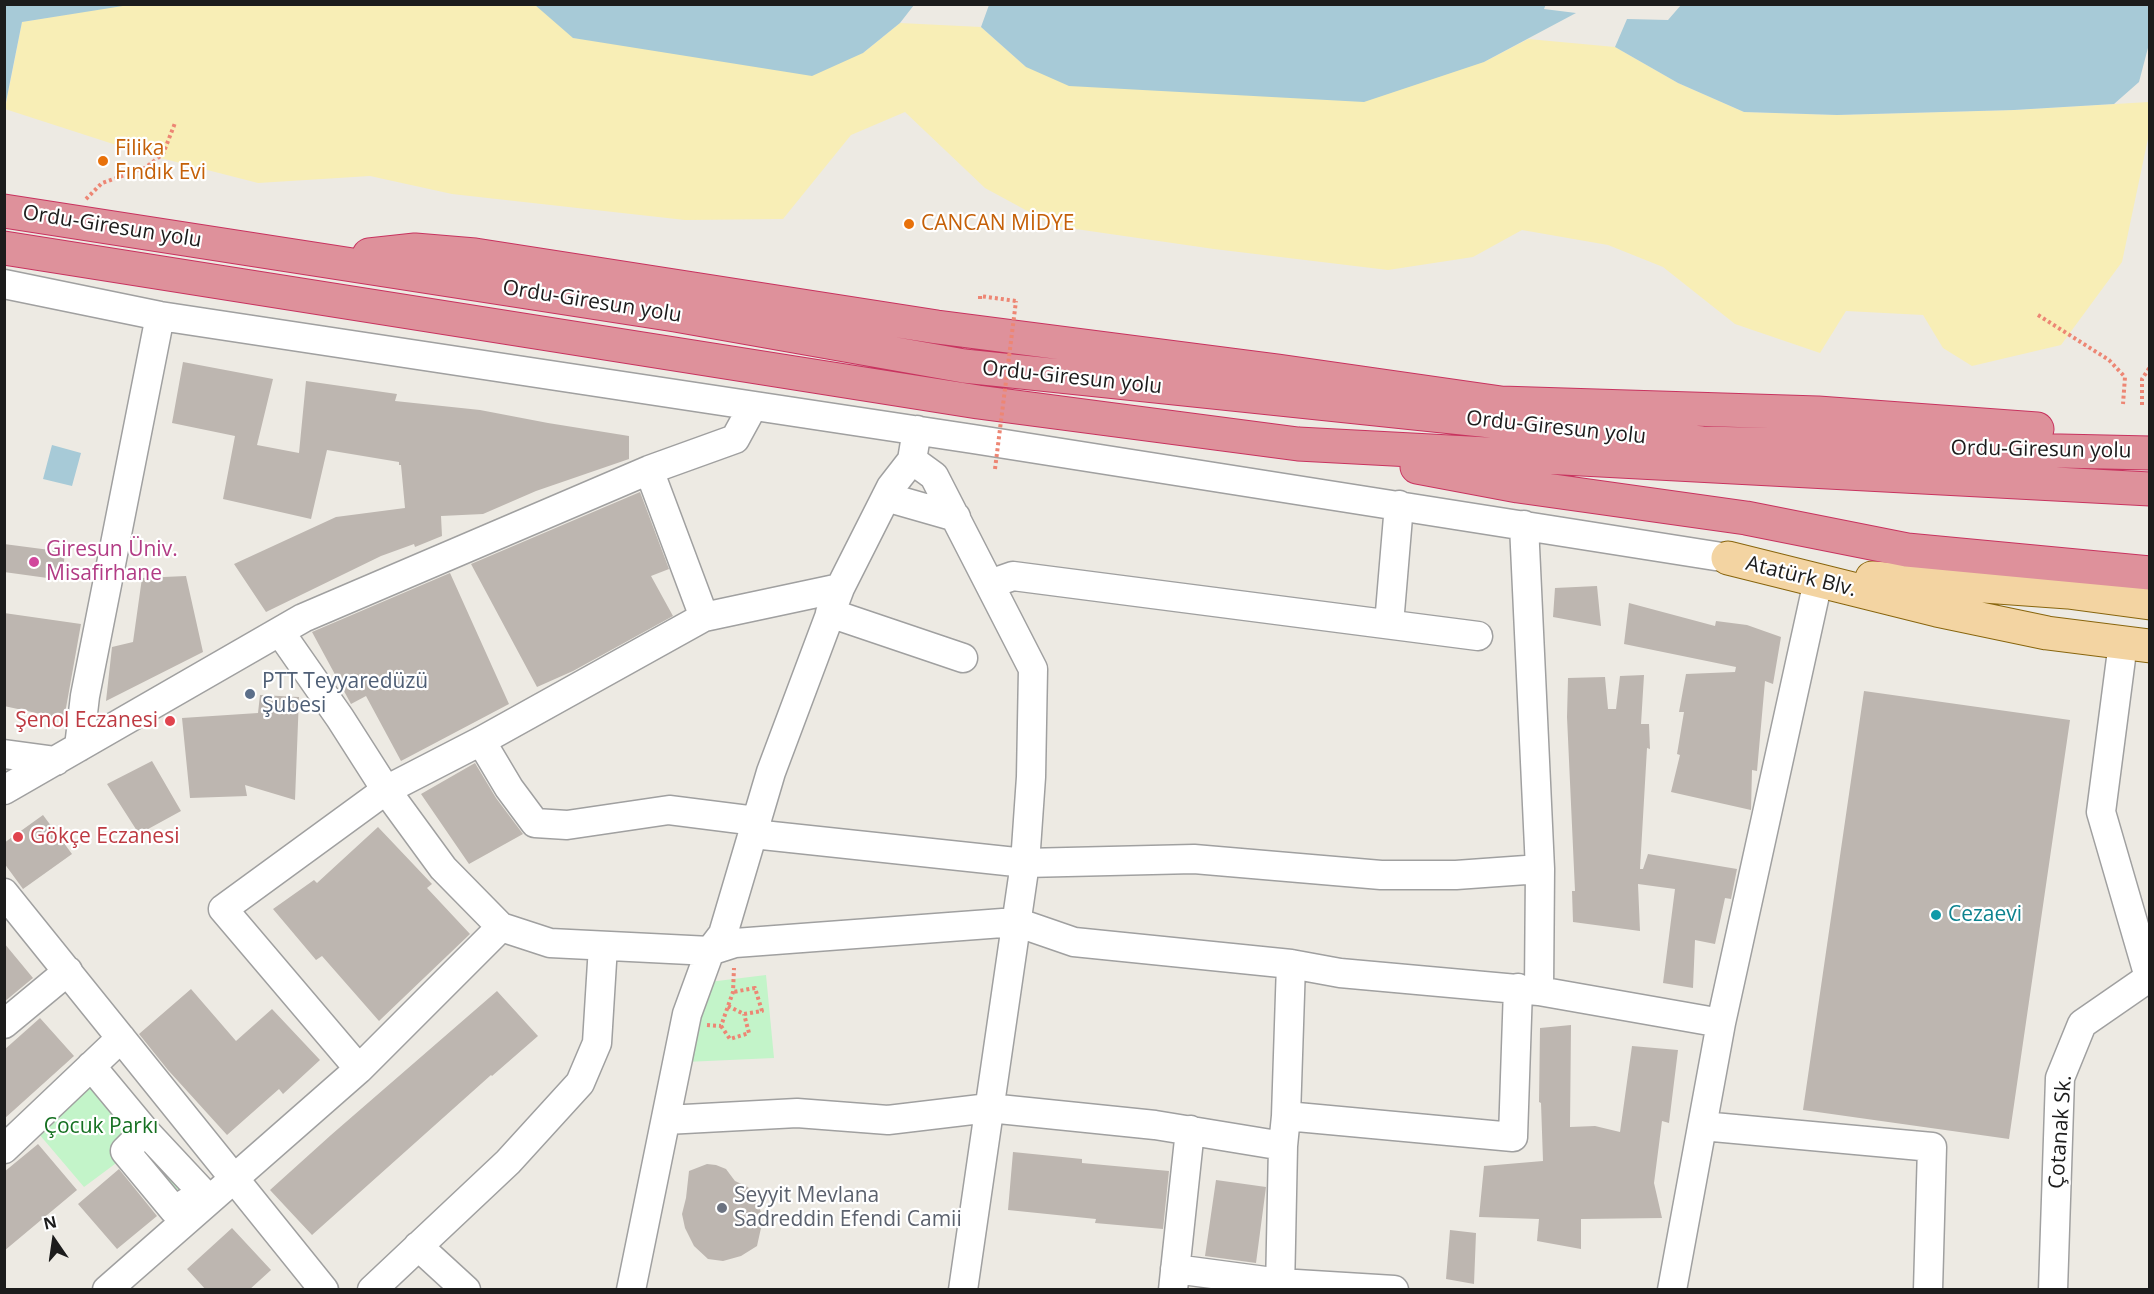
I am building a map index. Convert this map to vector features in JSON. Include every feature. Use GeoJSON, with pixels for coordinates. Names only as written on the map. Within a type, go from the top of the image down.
{"type":"FeatureCollection","features":[{"type":"Feature","properties":{"kind":"highway","name":"Ordu-Giresun yolu"},"geometry":{"type":"LineString","coordinates":[[4,211],[675,315],[964,366],[1280,400],[1702,443],[2142,436]]}},
{"type":"Feature","properties":{"kind":"highway","name":"Ordu-Giresun yolu"},"geometry":{"type":"LineString","coordinates":[[4,248],[978,402],[1298,444],[2141,489]]}},
{"type":"Feature","properties":{"kind":"highway"},"geometry":{"type":"LineString","coordinates":[[327,260],[415,250],[475,255],[937,327],[1278,371],[1501,403]]}},
{"type":"Feature","properties":{"kind":"highway"},"geometry":{"type":"LineString","coordinates":[[1280,400],[1501,403],[1818,413],[2142,436]]}},
{"type":"Feature","properties":{"kind":"highway"},"geometry":{"type":"LineString","coordinates":[[1298,444],[1518,486],[1746,518],[1907,550],[2150,573]]}},
{"type":"Feature","properties":{"kind":"main road","name":"Atatürk Blv."},"geometry":{"type":"LineString","coordinates":[[1728,558],[1937,610],[2047,633],[2136,644]]}},
{"type":"Feature","properties":{"kind":"main road","name":"Atatürk Blv."},"geometry":{"type":"LineString","coordinates":[[1728,558],[1820,574],[2068,592],[2150,603]]}},
{"type":"Feature","properties":{"kind":"street"},"geometry":{"type":"LineString","coordinates":[[4,284],[160,316],[917,430],[1728,558]]}},
{"type":"Feature","properties":{"kind":"street"},"geometry":{"type":"LineString","coordinates":[[68,754],[85,696],[160,316]]}},
{"type":"Feature","properties":{"kind":"street"},"geometry":{"type":"LineString","coordinates":[[4,790],[303,618],[649,470],[735,439],[753,406]]}},
{"type":"Feature","properties":{"kind":"street"},"geometry":{"type":"LineString","coordinates":[[631,1290],[685,1025],[723,947],[723,934],[771,772],[835,601],[891,487],[912,460],[917,430]]}},
{"type":"Feature","properties":{"kind":"street"},"geometry":{"type":"LineString","coordinates":[[912,460],[934,476],[1033,669],[1031,777],[1025,863],[963,1290]]}},
{"type":"Feature","properties":{"kind":"street"},"geometry":{"type":"LineString","coordinates":[[649,470],[704,617]]}},
{"type":"Feature","properties":{"kind":"street"},"geometry":{"type":"LineString","coordinates":[[886,497],[956,517]]}},
{"type":"Feature","properties":{"kind":"street"},"geometry":{"type":"LineString","coordinates":[[1389,624],[1399,506]]}},
{"type":"Feature","properties":{"kind":"street"},"geometry":{"type":"LineString","coordinates":[[1286,1116],[1513,1137],[1540,870],[1524,525]]}},
{"type":"Feature","properties":{"kind":"street"},"geometry":{"type":"LineString","coordinates":[[990,584],[1013,576],[1478,636]]}},
{"type":"Feature","properties":{"kind":"street"},"geometry":{"type":"LineString","coordinates":[[1672,1290],[1721,1023],[1818,581]]}},
{"type":"Feature","properties":{"kind":"street"},"geometry":{"type":"LineString","coordinates":[[359,1069],[223,909],[386,790],[481,741],[704,617],[835,601],[963,658]]}},
{"type":"Feature","properties":{"kind":"street"},"geometry":{"type":"LineString","coordinates":[[280,632],[340,718],[386,790],[444,868],[501,927],[550,943],[723,947],[1016,922],[1074,942],[1291,964],[1340,973],[1528,989],[1721,1023]]}},
{"type":"Feature","properties":{"kind":"street"},"geometry":{"type":"LineString","coordinates":[[2136,644],[2101,812],[2149,977]]}},
{"type":"Feature","properties":{"kind":"street"},"geometry":{"type":"LineString","coordinates":[[481,741],[509,788],[535,823],[567,825],[669,810],[754,828],[1025,863],[1194,859],[1392,875],[1456,875],[1540,870]]}},
{"type":"Feature","properties":{"kind":"street"},"geometry":{"type":"LineString","coordinates":[[4,754],[68,754]]}},
{"type":"Feature","properties":{"kind":"street"},"geometry":{"type":"LineString","coordinates":[[4,893],[324,1290]]}},
{"type":"Feature","properties":{"kind":"street"},"geometry":{"type":"LineString","coordinates":[[107,1290],[359,1069],[501,927]]}},
{"type":"Feature","properties":{"kind":"street"},"geometry":{"type":"LineString","coordinates":[[372,1290],[508,1162],[580,1083],[597,1043],[603,946]]}},
{"type":"Feature","properties":{"kind":"street"},"geometry":{"type":"LineString","coordinates":[[1280,1286],[1282,1146],[1286,1116],[1291,964]]}},
{"type":"Feature","properties":{"kind":"street"},"geometry":{"type":"LineString","coordinates":[[4,1024],[68,971]]}},
{"type":"Feature","properties":{"kind":"street","name":"Çotanak Sk."},"geometry":{"type":"LineString","coordinates":[[2054,1290],[2060,1078],[2082,1024],[2149,977]]}},
{"type":"Feature","properties":{"kind":"street"},"geometry":{"type":"LineString","coordinates":[[4,1149],[121,1038]]}},
{"type":"Feature","properties":{"kind":"street"},"geometry":{"type":"LineString","coordinates":[[91,1066],[145,1131]]}},
{"type":"Feature","properties":{"kind":"street"},"geometry":{"type":"LineString","coordinates":[[666,1120],[797,1113],[888,1120],[989,1108],[1053,1113],[1190,1130],[1282,1146]]}},
{"type":"Feature","properties":{"kind":"street"},"geometry":{"type":"LineString","coordinates":[[1702,1126],[1932,1147],[1928,1290]]}},
{"type":"Feature","properties":{"kind":"street"},"geometry":{"type":"LineString","coordinates":[[1190,1130],[1174,1279],[1394,1290]]}},
{"type":"Feature","properties":{"kind":"street"},"geometry":{"type":"LineString","coordinates":[[418,1246],[466,1290]]}},
{"type":"Feature","properties":{"kind":"path"},"geometry":{"type":"LineString","coordinates":[[83,201],[102,183],[144,168],[163,154],[175,123]]}},
{"type":"Feature","properties":{"kind":"path"},"geometry":{"type":"LineString","coordinates":[[980,299],[980,296],[1016,301],[995,469]]}},
{"type":"Feature","properties":{"kind":"path"},"geometry":{"type":"LineString","coordinates":[[2038,315],[2109,360],[2125,377],[2123,404]]}},
{"type":"Feature","properties":{"kind":"path"},"geometry":{"type":"LineString","coordinates":[[2142,436],[2142,379],[2150,367]]}},
{"type":"Feature","properties":{"kind":"path"},"geometry":{"type":"LineString","coordinates":[[721,1026],[733,992],[723,947]]}},
{"type":"Feature","properties":{"kind":"path"},"geometry":{"type":"LineString","coordinates":[[728,1006],[744,1014],[762,1011],[755,988],[733,992]]}},
{"type":"Feature","properties":{"kind":"path"},"geometry":{"type":"LineString","coordinates":[[721,1026],[730,1039],[749,1033],[744,1014]]}},
{"type":"Feature","properties":{"kind":"path"},"geometry":{"type":"LineString","coordinates":[[685,1025],[721,1026]]}},
{"type":"Feature","properties":{"kind":"sand"},"geometry":{"type":"Polygon","coordinates":[[[129,4],[535,4],[574,38],[863,53],[900,23],[981,27],[1026,67],[1484,62],[1528,39],[1615,47],[1678,83],[1744,112],[1837,115],[2014,110],[2149,102],[2150,129],[2122,262],[2061,345],[1972,366],[1943,348],[1923,315],[1846,311],[1820,353],[1735,324],[1663,267],[1608,245],[1522,230],[1473,257],[1388,270],[1214,249],[1055,226],[985,188],[905,112],[851,135],[783,219],[685,220],[452,194],[370,176],[258,183],[141,153],[5,109],[22,22],[129,4]]]}},
{"type":"Feature","properties":{"kind":"green space"},"geometry":{"type":"Polygon","coordinates":[[[766,975],[774,1058],[685,1062],[709,982],[766,975]]]}},
{"type":"Feature","properties":{"kind":"green space","name":"Çocuk Parkı"},"geometry":{"type":"Polygon","coordinates":[[[103,1069],[207,1189],[175,1218],[123,1158],[84,1187],[39,1134],[103,1069]]]}},
{"type":"Feature","properties":{"kind":"water"},"geometry":{"type":"Polygon","coordinates":[[[5,4],[129,5],[22,22],[5,107],[5,4]]]}},
{"type":"Feature","properties":{"kind":"water"},"geometry":{"type":"Polygon","coordinates":[[[1546,4],[1544,9],[1576,13],[1484,62],[1364,102],[1069,86],[1026,67],[981,27],[989,5],[1546,4]]]}},
{"type":"Feature","properties":{"kind":"water"},"geometry":{"type":"Polygon","coordinates":[[[535,5],[914,5],[900,23],[863,53],[812,76],[573,38],[535,5]]]}},
{"type":"Feature","properties":{"kind":"water"},"geometry":{"type":"Polygon","coordinates":[[[1681,5],[2149,5],[2149,44],[2139,82],[2114,104],[2014,110],[1837,115],[1744,112],[1678,83],[1615,47],[1627,19],[1668,20],[1681,5]]]}},
{"type":"Feature","properties":{"kind":"water"},"geometry":{"type":"Polygon","coordinates":[[[52,445],[81,453],[72,486],[43,479],[52,445]]]}},
{"type":"Feature","properties":{"kind":"building"},"geometry":{"type":"Polygon","coordinates":[[[183,362],[273,379],[257,445],[299,453],[306,381],[397,394],[395,401],[480,410],[629,436],[629,459],[536,491],[483,514],[441,516],[442,536],[415,547],[414,544],[381,556],[266,612],[234,564],[336,517],[405,508],[401,465],[399,462],[327,450],[311,519],[223,499],[235,436],[172,423],[183,362]]]}},
{"type":"Feature","properties":{"kind":"building"},"geometry":{"type":"Polygon","coordinates":[[[640,492],[669,569],[651,576],[673,616],[573,671],[537,687],[471,564],[640,492]]]}},
{"type":"Feature","properties":{"kind":"building","name":"Giresun Üniv. Misafirhane"},"geometry":{"type":"Polygon","coordinates":[[[4,544],[65,552],[62,580],[4,572],[4,544]]]}},
{"type":"Feature","properties":{"kind":"building"},"geometry":{"type":"Polygon","coordinates":[[[450,573],[509,704],[401,761],[366,696],[351,704],[312,632],[450,573]]]}},
{"type":"Feature","properties":{"kind":"building"},"geometry":{"type":"Polygon","coordinates":[[[186,576],[203,652],[106,701],[112,647],[133,642],[142,578],[186,576]]]}},
{"type":"Feature","properties":{"kind":"building"},"geometry":{"type":"Polygon","coordinates":[[[1597,586],[1601,626],[1553,617],[1555,588],[1597,586]]]}},
{"type":"Feature","properties":{"kind":"building"},"geometry":{"type":"Polygon","coordinates":[[[1629,603],[1715,626],[1716,621],[1747,625],[1781,637],[1773,684],[1765,681],[1757,771],[1752,770],[1751,810],[1671,792],[1680,755],[1677,754],[1684,712],[1679,712],[1686,674],[1735,672],[1736,667],[1624,644],[1629,603]]]}},
{"type":"Feature","properties":{"kind":"building"},"geometry":{"type":"Polygon","coordinates":[[[4,613],[81,624],[64,719],[4,706],[4,613]]]}},
{"type":"Feature","properties":{"kind":"building"},"geometry":{"type":"Polygon","coordinates":[[[1644,675],[1641,724],[1649,724],[1650,749],[1647,748],[1640,869],[1643,869],[1648,854],[1737,869],[1731,899],[1725,898],[1715,944],[1695,940],[1693,988],[1663,983],[1675,889],[1638,884],[1640,931],[1573,922],[1572,891],[1575,891],[1567,717],[1568,678],[1605,677],[1608,709],[1616,709],[1620,676],[1644,675]]]}},
{"type":"Feature","properties":{"kind":"building","name":"Cezaevi"},"geometry":{"type":"Polygon","coordinates":[[[1864,691],[2070,720],[2009,1139],[1803,1110],[1864,691]]]}},
{"type":"Feature","properties":{"kind":"building"},"geometry":{"type":"Polygon","coordinates":[[[260,695],[299,697],[295,800],[245,785],[247,796],[190,798],[182,718],[258,713],[260,695]]]}},
{"type":"Feature","properties":{"kind":"building"},"geometry":{"type":"Polygon","coordinates":[[[152,761],[181,811],[139,834],[107,784],[152,761]]]}},
{"type":"Feature","properties":{"kind":"building"},"geometry":{"type":"Polygon","coordinates":[[[475,763],[496,798],[523,834],[469,864],[421,794],[475,763]]]}},
{"type":"Feature","properties":{"kind":"building"},"geometry":{"type":"Polygon","coordinates":[[[43,815],[72,854],[23,889],[4,863],[4,843],[43,815]]]}},
{"type":"Feature","properties":{"kind":"building"},"geometry":{"type":"Polygon","coordinates":[[[378,827],[432,884],[427,888],[470,934],[379,1021],[322,956],[316,960],[273,909],[314,880],[317,883],[378,827]]]}},
{"type":"Feature","properties":{"kind":"building"},"geometry":{"type":"Polygon","coordinates":[[[4,943],[33,978],[4,1002],[4,943]]]}},
{"type":"Feature","properties":{"kind":"building"},"geometry":{"type":"Polygon","coordinates":[[[191,989],[236,1041],[272,1009],[320,1060],[283,1094],[279,1089],[227,1135],[139,1034],[191,989]]]}},
{"type":"Feature","properties":{"kind":"building"},"geometry":{"type":"Polygon","coordinates":[[[497,991],[538,1036],[312,1235],[270,1190],[497,991]]]}},
{"type":"Feature","properties":{"kind":"building"},"geometry":{"type":"Polygon","coordinates":[[[40,1018],[74,1056],[4,1119],[4,1050],[40,1018]]]}},
{"type":"Feature","properties":{"kind":"building"},"geometry":{"type":"Polygon","coordinates":[[[1571,1025],[1570,1127],[1595,1126],[1620,1132],[1632,1046],[1678,1050],[1669,1123],[1662,1121],[1654,1183],[1662,1218],[1581,1219],[1581,1249],[1537,1241],[1539,1219],[1479,1217],[1484,1166],[1543,1161],[1541,1103],[1539,1102],[1540,1028],[1571,1025]]]}},
{"type":"Feature","properties":{"kind":"building"},"geometry":{"type":"Polygon","coordinates":[[[38,1144],[77,1190],[4,1251],[4,1172],[38,1144]]]}},
{"type":"Feature","properties":{"kind":"building"},"geometry":{"type":"Polygon","coordinates":[[[1013,1152],[1082,1159],[1082,1163],[1169,1171],[1163,1229],[1095,1223],[1096,1219],[1008,1210],[1013,1152]]]}},
{"type":"Feature","properties":{"kind":"building","name":"Seyyit Mevlana Sadreddin Efendi Camii"},"geometry":{"type":"Polygon","coordinates":[[[707,1164],[726,1169],[735,1181],[748,1187],[758,1203],[763,1219],[757,1246],[741,1256],[723,1261],[708,1259],[694,1246],[685,1228],[682,1214],[689,1171],[707,1164]]]}},
{"type":"Feature","properties":{"kind":"building"},"geometry":{"type":"Polygon","coordinates":[[[119,1169],[157,1216],[117,1249],[78,1204],[119,1169]]]}},
{"type":"Feature","properties":{"kind":"building"},"geometry":{"type":"Polygon","coordinates":[[[1216,1180],[1266,1187],[1256,1263],[1205,1256],[1216,1180]]]}},
{"type":"Feature","properties":{"kind":"building"},"geometry":{"type":"Polygon","coordinates":[[[232,1228],[271,1270],[249,1290],[206,1290],[187,1269],[232,1228]]]}},
{"type":"Feature","properties":{"kind":"building"},"geometry":{"type":"Polygon","coordinates":[[[1450,1230],[1476,1233],[1474,1284],[1446,1279],[1450,1230]]]}},
{"type":"Feature","properties":{"kind":"place","name":"Filika Fındık Evi"},"geometry":{"type":"Point","coordinates":[103,161]}},
{"type":"Feature","properties":{"kind":"place","name":"CANCAN MİDYE"},"geometry":{"type":"Point","coordinates":[909,224]}},
{"type":"Feature","properties":{"kind":"place","name":"Giresun Üniv. Misafirhane"},"geometry":{"type":"Point","coordinates":[34,562]}},
{"type":"Feature","properties":{"kind":"place","name":"PTT Teyyaredüzü Şubesi"},"geometry":{"type":"Point","coordinates":[250,694]}},
{"type":"Feature","properties":{"kind":"place","name":"Şenol Eczanesi"},"geometry":{"type":"Point","coordinates":[170,721]}},
{"type":"Feature","properties":{"kind":"place","name":"Gökçe Eczanesi"},"geometry":{"type":"Point","coordinates":[18,837]}},
{"type":"Feature","properties":{"kind":"place","name":"Cezaevi"},"geometry":{"type":"Point","coordinates":[1936,915]}},
{"type":"Feature","properties":{"kind":"place","name":"Seyyit Mevlana Sadreddin Efendi Camii"},"geometry":{"type":"Point","coordinates":[722,1208]}}]}
